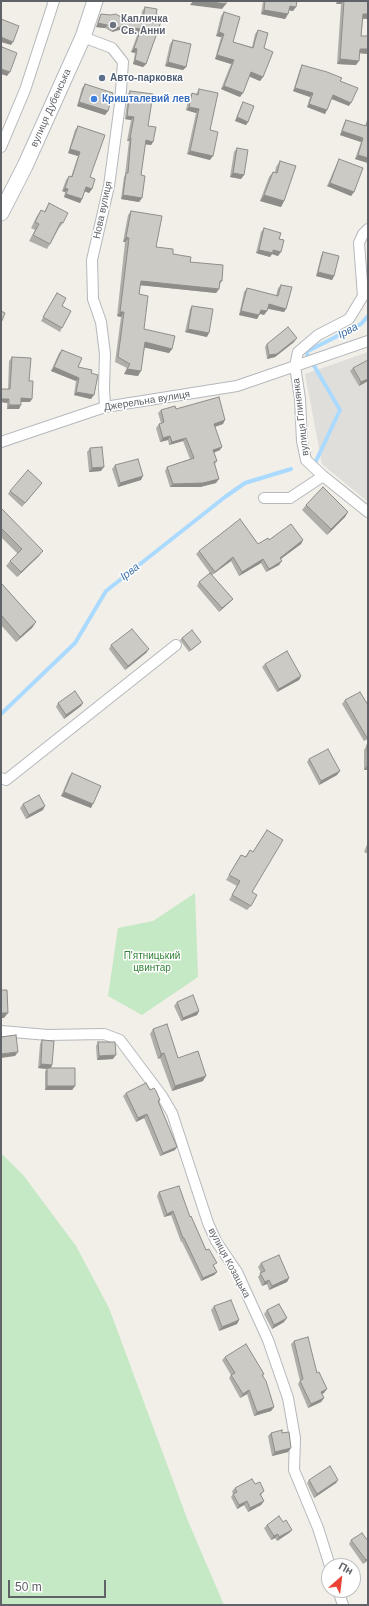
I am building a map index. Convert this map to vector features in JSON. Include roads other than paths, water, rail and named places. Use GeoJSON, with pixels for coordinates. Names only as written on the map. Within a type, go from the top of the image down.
{"type":"FeatureCollection","features":[{"type":"Feature","properties":{"kind":"main road","name":"вулиця Дубенська"},"geometry":{"type":"LineString","coordinates":[[1,213],[25,166],[83,37],[95,1]]}},
{"type":"Feature","properties":{"kind":"street"},"geometry":{"type":"LineString","coordinates":[[1,146],[25,90],[54,1]]}},
{"type":"Feature","properties":{"kind":"street","name":"Нова вулиця"},"geometry":{"type":"LineString","coordinates":[[83,37],[112,48],[123,62],[120,104],[109,186],[92,260],[93,299],[101,322],[105,354],[105,407]]}},
{"type":"Feature","properties":{"kind":"street"},"geometry":{"type":"LineString","coordinates":[[299,364],[298,352],[318,335],[350,318],[363,296],[359,244],[363,234],[368,229]]}},
{"type":"Feature","properties":{"kind":"street","name":"Джерельна вулиця"},"geometry":{"type":"LineString","coordinates":[[1,442],[105,407],[237,386],[368,341]]}},
{"type":"Feature","properties":{"kind":"street","name":"вулиця Глинянка"},"geometry":{"type":"LineString","coordinates":[[299,364],[302,441],[306,460],[323,476],[368,512]]}},
{"type":"Feature","properties":{"kind":"street"},"geometry":{"type":"LineString","coordinates":[[264,498],[290,498],[323,476]]}},
{"type":"Feature","properties":{"kind":"street"},"geometry":{"type":"LineString","coordinates":[[1,778],[6,780],[176,645]]}},
{"type":"Feature","properties":{"kind":"street","name":"вулиця Козацька"},"geometry":{"type":"LineString","coordinates":[[1,1031],[48,1035],[104,1034],[120,1040],[162,1096],[172,1113],[208,1223],[216,1241],[237,1272],[268,1340],[288,1398],[295,1438],[294,1470],[318,1528],[327,1558]]}},
{"type":"Feature","properties":{"kind":"waterway","name":"Ірва"},"geometry":{"type":"LineString","coordinates":[[316,461],[340,410],[306,352],[361,324],[368,316]]}},
{"type":"Feature","properties":{"kind":"waterway","name":"Ірва"},"geometry":{"type":"LineString","coordinates":[[1,714],[75,643],[106,591],[225,497],[245,483],[291,469]]}},
{"type":"Feature","properties":{"kind":"place","name":"Капличка Св. Анни"},"geometry":{"type":"Point","coordinates":[113,25]}},
{"type":"Feature","properties":{"kind":"place","name":"Авто-парковка"},"geometry":{"type":"Point","coordinates":[102,78]}},
{"type":"Feature","properties":{"kind":"place","name":"Кришталевий лев"},"geometry":{"type":"Point","coordinates":[94,99]}},
{"type":"Feature","properties":{"kind":"park label","name":"П'ятницький цвинтар"},"geometry":{"type":"Point","coordinates":[152,962]}}]}
